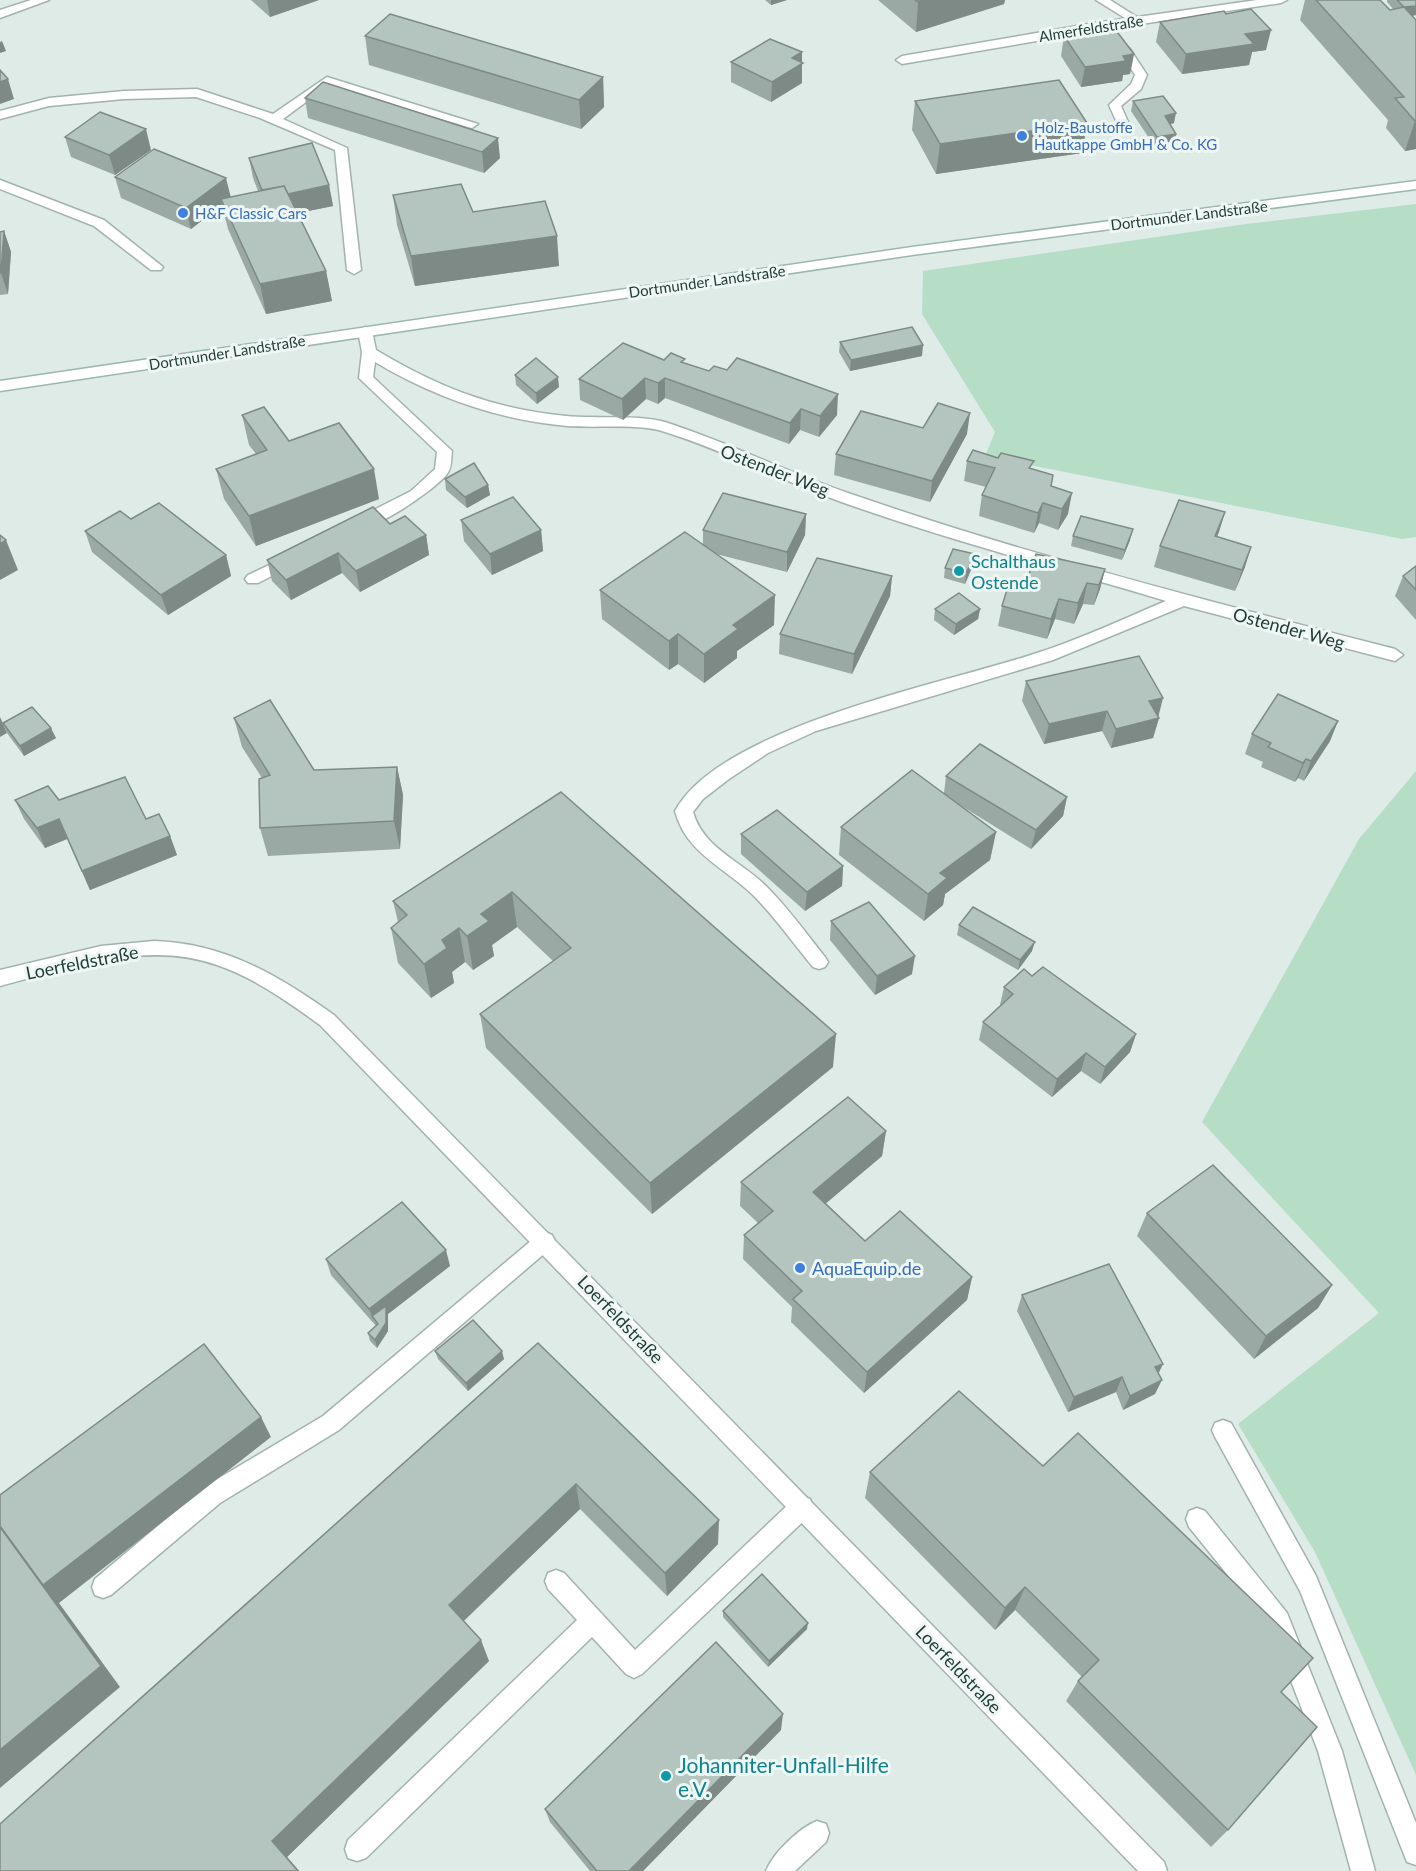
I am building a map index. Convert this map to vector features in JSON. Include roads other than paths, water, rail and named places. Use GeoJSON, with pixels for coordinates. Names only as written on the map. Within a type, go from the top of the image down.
{"type":"FeatureCollection","features":[{"type":"Feature","properties":{"kind":"street"},"geometry":{"type":"LineString","coordinates":[[2,11],[43,0]]}},
{"type":"Feature","properties":{"kind":"street"},"geometry":{"type":"LineString","coordinates":[[1102,0],[1137,21]]}},
{"type":"Feature","properties":{"kind":"street","name":"Almerfeldstraße"},"geometry":{"type":"LineString","coordinates":[[902,60],[1095,27],[1281,0]]}},
{"type":"Feature","properties":{"kind":"street"},"geometry":{"type":"LineString","coordinates":[[1095,27],[1126,52],[1141,75],[1137,86],[1115,105],[1122,122]]}},
{"type":"Feature","properties":{"kind":"street"},"geometry":{"type":"LineString","coordinates":[[274,119],[327,81],[472,124]]}},
{"type":"Feature","properties":{"kind":"street"},"geometry":{"type":"LineString","coordinates":[[0,115],[50,102],[124,95],[197,93],[274,119],[341,148],[354,270]]}},
{"type":"Feature","properties":{"kind":"street"},"geometry":{"type":"LineString","coordinates":[[0,184],[99,222],[156,267]]}},
{"type":"Feature","properties":{"kind":"street","name":"Dortmunder Landstraße"},"geometry":{"type":"LineString","coordinates":[[0,386],[912,251],[1416,185]]}},
{"type":"Feature","properties":{"kind":"street"},"geometry":{"type":"LineString","coordinates":[[345,532],[416,495],[442,471],[445,452],[366,378],[369,351],[365,331]]}},
{"type":"Feature","properties":{"kind":"street","name":"Ostender Weg"},"geometry":{"type":"LineString","coordinates":[[369,351],[418,382],[468,401],[514,414],[566,422],[662,426],[841,496],[912,520],[1183,600],[1395,655]]}},
{"type":"Feature","properties":{"kind":"street"},"geometry":{"type":"LineString","coordinates":[[253,579],[304,553]]}},
{"type":"Feature","properties":{"kind":"street"},"geometry":{"type":"LineString","coordinates":[[819,962],[758,890],[697,839],[686,824],[684,811],[697,794],[762,749],[810,727],[1047,656],[1183,600]]}},
{"type":"Feature","properties":{"kind":"street","name":"Loerfeldstraße"},"geometry":{"type":"LineString","coordinates":[[0,978],[112,952],[145,950],[201,952],[258,974],[282,987],[327,1020],[545,1241],[1155,1871]]}},
{"type":"Feature","properties":{"kind":"street"},"geometry":{"type":"LineString","coordinates":[[103,1587],[212,1495],[331,1423],[545,1241]]}},
{"type":"Feature","properties":{"kind":"street"},"geometry":{"type":"LineString","coordinates":[[1223,1430],[1308,1584],[1416,1853]]}},
{"type":"Feature","properties":{"kind":"street"},"geometry":{"type":"LineString","coordinates":[[556,1581],[634,1666],[802,1507]]}},
{"type":"Feature","properties":{"kind":"street"},"geometry":{"type":"LineString","coordinates":[[1197,1519],[1279,1621],[1330,1751],[1363,1871]]}},
{"type":"Feature","properties":{"kind":"street"},"geometry":{"type":"LineString","coordinates":[[357,1850],[592,1621]]}},
{"type":"Feature","properties":{"kind":"street"},"geometry":{"type":"LineString","coordinates":[[778,1871],[817,1833]]}},
{"type":"Feature","properties":{"kind":"place","name":"Holz-Baustoffe Hautkappe GmbH & Co. KG"},"geometry":{"type":"Point","coordinates":[1022,136]}},
{"type":"Feature","properties":{"kind":"place","name":"H&F Classic Cars"},"geometry":{"type":"Point","coordinates":[183,213]}},
{"type":"Feature","properties":{"kind":"place","name":"Schalthaus Ostende"},"geometry":{"type":"Point","coordinates":[959,571]}},
{"type":"Feature","properties":{"kind":"place","name":"AquaEquip.de"},"geometry":{"type":"Point","coordinates":[800,1268]}},
{"type":"Feature","properties":{"kind":"place","name":"Johanniter-Unfall-Hilfe e.V."},"geometry":{"type":"Point","coordinates":[666,1776]}}]}
